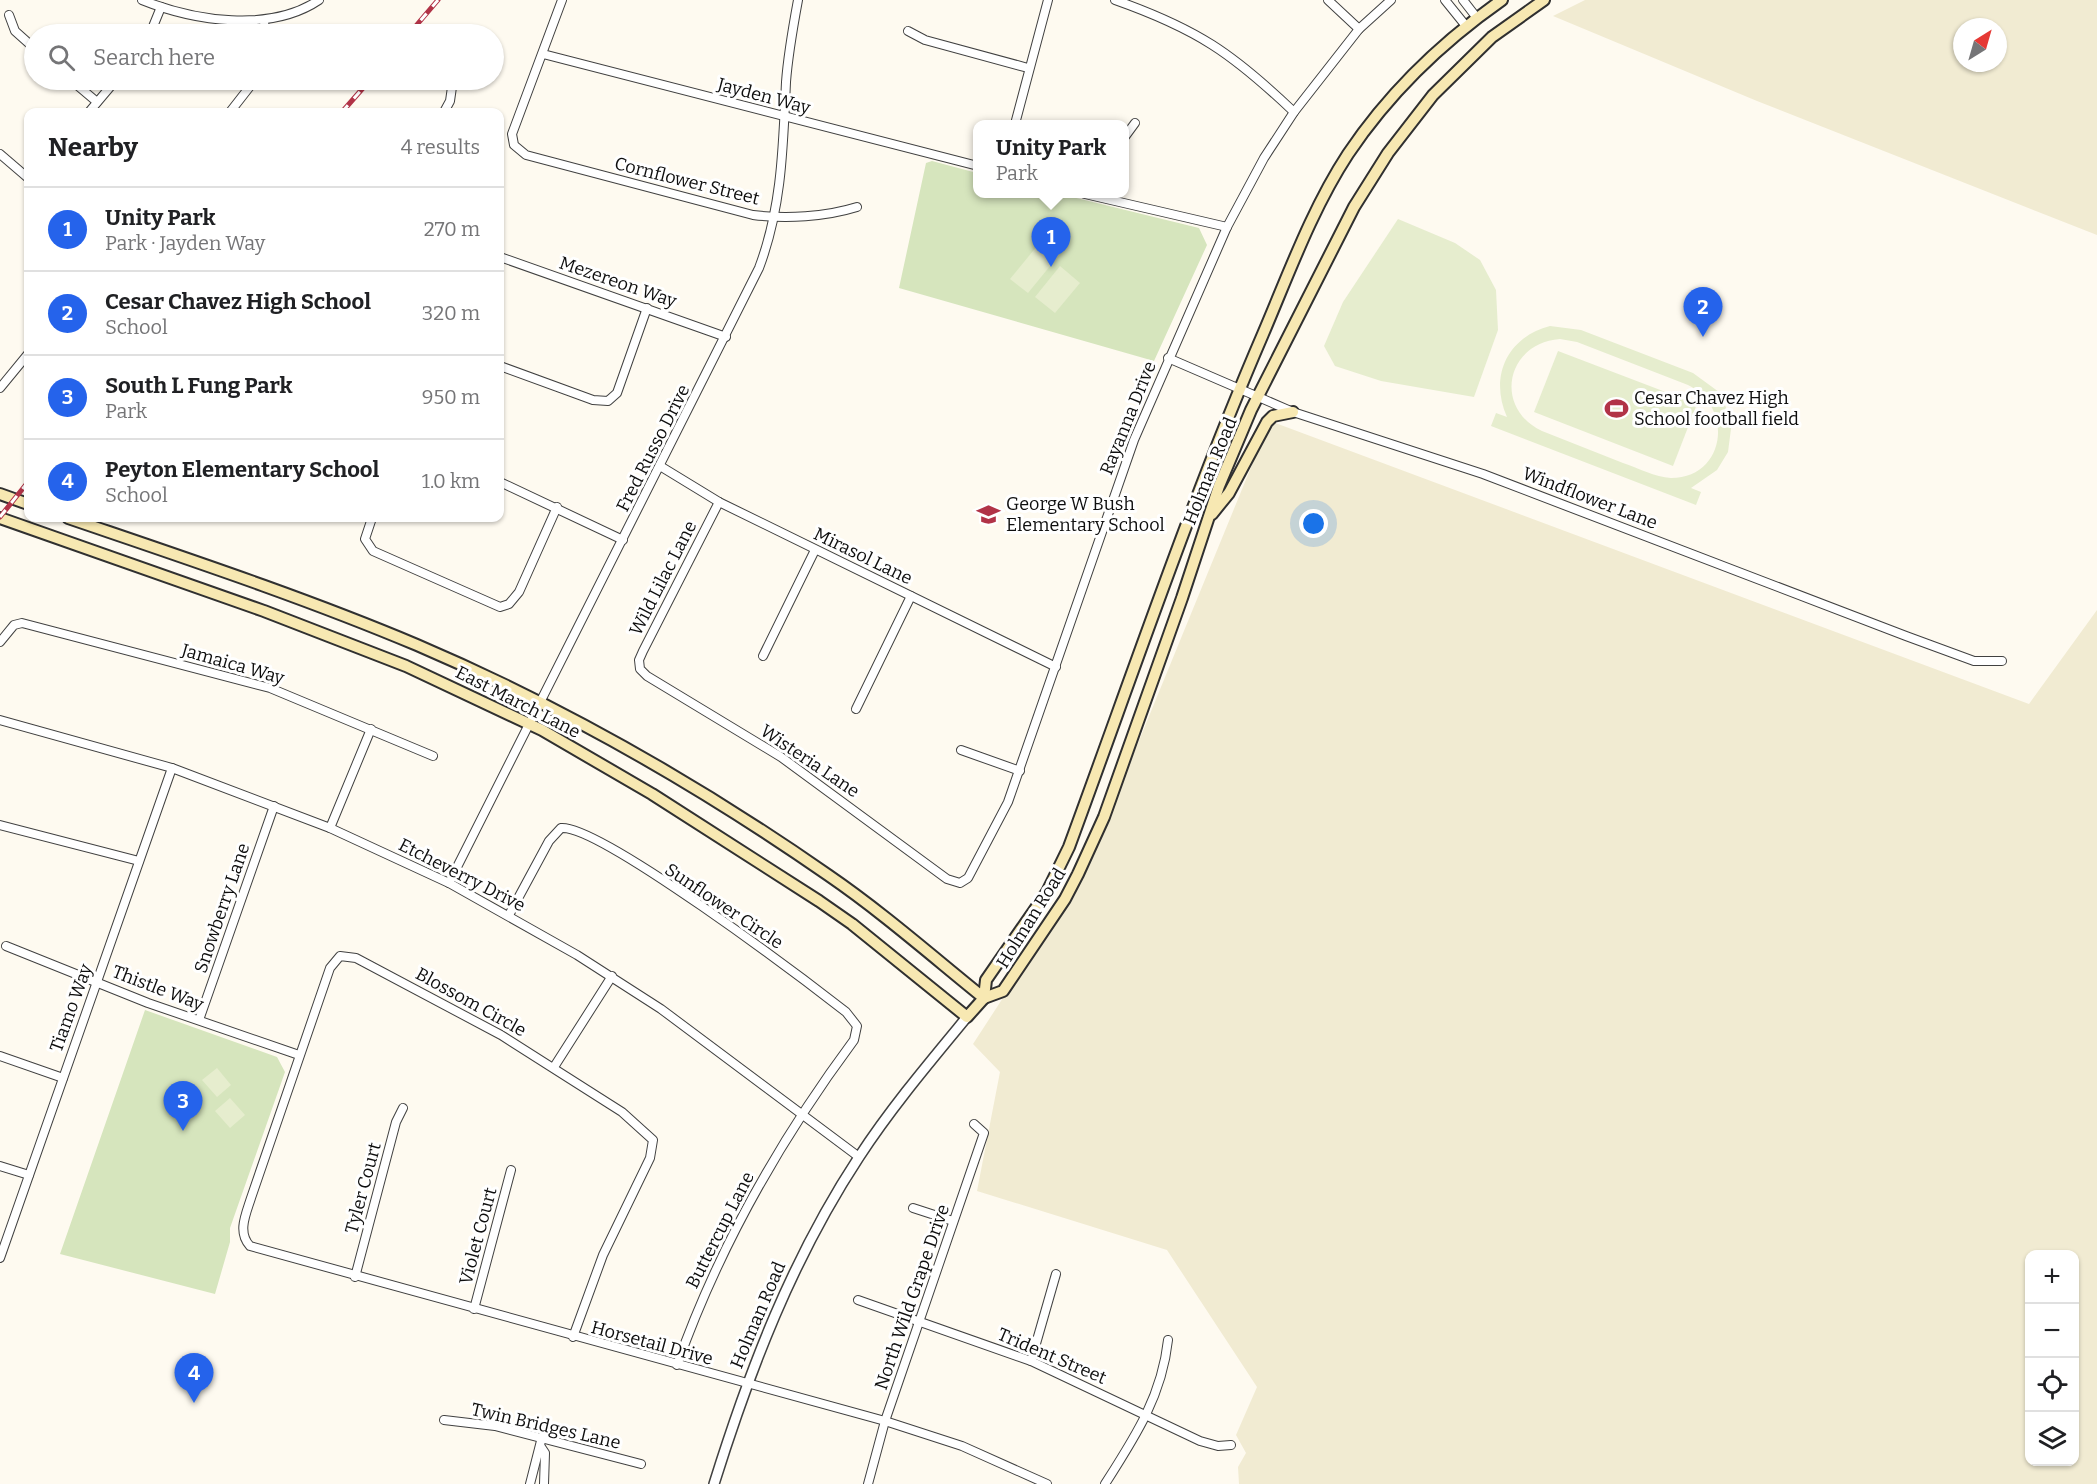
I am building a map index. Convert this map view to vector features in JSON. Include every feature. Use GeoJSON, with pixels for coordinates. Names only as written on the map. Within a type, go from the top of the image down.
{"type":"FeatureCollection","features":[{"type":"Feature","properties":{"kind":"main road","name":"Holman Road"},"geometry":{"type":"LineString","coordinates":[[984,998],[987,980],[1047,892],[1069,847],[1239,390],[1319,205],[1348,154],[1384,106],[1416,70],[1466,26],[1502,0]]}},
{"type":"Feature","properties":{"kind":"main road","name":"Holman Road"},"geometry":{"type":"LineString","coordinates":[[967,1017],[984,998],[1003,991],[1065,899],[1078,874],[1104,817],[1207,521],[1258,398],[1354,207],[1388,153],[1433,95],[1472,54],[1544,0]]}},
{"type":"Feature","properties":{"kind":"main road"},"geometry":{"type":"LineString","coordinates":[[1207,521],[1228,493],[1267,422],[1273,416],[1293,412]]}},
{"type":"Feature","properties":{"kind":"main road"},"geometry":{"type":"LineString","coordinates":[[0,494],[24,503]]}},
{"type":"Feature","properties":{"kind":"main road","name":"East March Lane"},"geometry":{"type":"LineString","coordinates":[[0,518],[253,607],[395,662],[529,723],[652,794],[819,901],[852,924],[967,1017]]}},
{"type":"Feature","properties":{"kind":"main road","name":"East March Lane"},"geometry":{"type":"LineString","coordinates":[[79,522],[346,617],[418,646],[539,703],[637,756],[766,833],[881,915],[984,998]]}},
{"type":"Feature","properties":{"kind":"street"},"geometry":{"type":"LineString","coordinates":[[142,0],[161,7],[218,18],[264,21],[298,12],[319,0]]}},
{"type":"Feature","properties":{"kind":"street"},"geometry":{"type":"LineString","coordinates":[[543,54],[562,0]]}},
{"type":"Feature","properties":{"kind":"street","name":"Fred Russo Drive"},"geometry":{"type":"LineString","coordinates":[[449,883],[759,268],[776,218],[786,80],[798,0]]}},
{"type":"Feature","properties":{"kind":"street"},"geometry":{"type":"LineString","coordinates":[[1016,120],[1048,0]]}},
{"type":"Feature","properties":{"kind":"street"},"geometry":{"type":"LineString","coordinates":[[1115,0],[1170,20],[1215,45],[1255,76],[1294,112]]}},
{"type":"Feature","properties":{"kind":"street"},"geometry":{"type":"LineString","coordinates":[[1329,0],[1359,29]]}},
{"type":"Feature","properties":{"kind":"street","name":"Rayanna Drive"},"geometry":{"type":"LineString","coordinates":[[960,883],[968,878],[994,832],[1020,771],[1134,440],[1227,227],[1264,158],[1294,112],[1359,29],[1391,0]]}},
{"type":"Feature","properties":{"kind":"street"},"geometry":{"type":"LineString","coordinates":[[1445,0],[1466,26]]}},
{"type":"Feature","properties":{"kind":"street"},"geometry":{"type":"LineString","coordinates":[[1463,0],[1477,18]]}},
{"type":"Feature","properties":{"kind":"street"},"geometry":{"type":"LineString","coordinates":[[154,24],[161,7]]}},
{"type":"Feature","properties":{"kind":"street"},"geometry":{"type":"LineString","coordinates":[[9,15],[15,31],[24,39]]}},
{"type":"Feature","properties":{"kind":"street"},"geometry":{"type":"LineString","coordinates":[[908,31],[926,40],[1028,68]]}},
{"type":"Feature","properties":{"kind":"street","name":"Jayden Way"},"geometry":{"type":"LineString","coordinates":[[543,54],[973,165]]}},
{"type":"Feature","properties":{"kind":"street","name":"Cornflower Street"},"geometry":{"type":"LineString","coordinates":[[543,54],[512,134],[514,145],[526,155],[753,215],[776,218],[832,213],[857,207]]}},
{"type":"Feature","properties":{"kind":"street"},"geometry":{"type":"LineString","coordinates":[[83,90],[97,102]]}},
{"type":"Feature","properties":{"kind":"street"},"geometry":{"type":"LineString","coordinates":[[92,108],[107,90]]}},
{"type":"Feature","properties":{"kind":"street"},"geometry":{"type":"LineString","coordinates":[[233,108],[247,90]]}},
{"type":"Feature","properties":{"kind":"street"},"geometry":{"type":"LineString","coordinates":[[446,108],[452,90]]}},
{"type":"Feature","properties":{"kind":"street"},"geometry":{"type":"LineString","coordinates":[[1129,132],[1135,123]]}},
{"type":"Feature","properties":{"kind":"street"},"geometry":{"type":"LineString","coordinates":[[0,153],[24,174]]}},
{"type":"Feature","properties":{"kind":"street"},"geometry":{"type":"LineString","coordinates":[[1115,198],[1227,227]]}},
{"type":"Feature","properties":{"kind":"street","name":"Mezereon Way"},"geometry":{"type":"LineString","coordinates":[[504,258],[726,337]]}},
{"type":"Feature","properties":{"kind":"street"},"geometry":{"type":"LineString","coordinates":[[504,367],[593,400],[608,401],[617,393],[647,308]]}},
{"type":"Feature","properties":{"kind":"street","name":"Windflower Lane"},"geometry":{"type":"LineString","coordinates":[[1168,358],[1293,412],[1516,485],[1974,661],[2002,661]]}},
{"type":"Feature","properties":{"kind":"street"},"geometry":{"type":"LineString","coordinates":[[0,388],[24,359]]}},
{"type":"Feature","properties":{"kind":"street","name":"Mirasol Lane"},"geometry":{"type":"LineString","coordinates":[[660,466],[719,502],[1056,667]]}},
{"type":"Feature","properties":{"kind":"street"},"geometry":{"type":"LineString","coordinates":[[504,484],[623,540]]}},
{"type":"Feature","properties":{"kind":"street","name":"Wild Lilac Lane"},"geometry":{"type":"LineString","coordinates":[[640,669],[639,660],[643,651],[719,502]]}},
{"type":"Feature","properties":{"kind":"street"},"geometry":{"type":"LineString","coordinates":[[370,522],[366,534],[366,543],[373,551],[500,607],[509,604],[519,592],[556,507]]}},
{"type":"Feature","properties":{"kind":"street"},"geometry":{"type":"LineString","coordinates":[[763,656],[816,550]]}},
{"type":"Feature","properties":{"kind":"street"},"geometry":{"type":"LineString","coordinates":[[856,709],[911,596]]}},
{"type":"Feature","properties":{"kind":"street","name":"Jamaica Way"},"geometry":{"type":"LineString","coordinates":[[0,642],[18,623],[228,676],[270,688],[433,756]]}},
{"type":"Feature","properties":{"kind":"street","name":"Wisteria Lane"},"geometry":{"type":"LineString","coordinates":[[640,669],[647,676],[781,757],[947,879],[960,883]]}},
{"type":"Feature","properties":{"kind":"street","name":"Etcheverry Drive"},"geometry":{"type":"LineString","coordinates":[[0,720],[172,768],[330,828],[449,883],[509,915],[612,976],[711,1044],[859,1157]]}},
{"type":"Feature","properties":{"kind":"street"},"geometry":{"type":"LineString","coordinates":[[330,828],[371,729]]}},
{"type":"Feature","properties":{"kind":"street"},"geometry":{"type":"LineString","coordinates":[[961,750],[1020,771]]}},
{"type":"Feature","properties":{"kind":"street","name":"Tiamo Way"},"geometry":{"type":"LineString","coordinates":[[0,1258],[172,768]]}},
{"type":"Feature","properties":{"kind":"street","name":"Snowberry Lane"},"geometry":{"type":"LineString","coordinates":[[199,1020],[274,806]]}},
{"type":"Feature","properties":{"kind":"street"},"geometry":{"type":"LineString","coordinates":[[0,825],[139,861]]}},
{"type":"Feature","properties":{"kind":"street","name":"Sunflower Circle"},"geometry":{"type":"LineString","coordinates":[[509,915],[549,841],[561,828],[570,827],[608,847],[746,936],[846,1012],[857,1026],[854,1040],[801,1113]]}},
{"type":"Feature","properties":{"kind":"street","name":"Thistle Way"},"geometry":{"type":"LineString","coordinates":[[6,946],[199,1020],[299,1055]]}},
{"type":"Feature","properties":{"kind":"street","name":"Blossom Circle"},"geometry":{"type":"LineString","coordinates":[[246,1241],[242,1228],[330,968],[340,956],[349,955],[447,1004],[554,1067],[622,1112],[653,1140],[650,1158],[603,1255],[573,1337]]}},
{"type":"Feature","properties":{"kind":"street"},"geometry":{"type":"LineString","coordinates":[[554,1067],[612,976]]}},
{"type":"Feature","properties":{"kind":"street","name":"Holman Road"},"geometry":{"type":"LineString","coordinates":[[714,1484],[746,1384],[767,1331],[802,1255],[859,1157],[892,1110],[967,1017]]}},
{"type":"Feature","properties":{"kind":"street"},"geometry":{"type":"LineString","coordinates":[[0,1056],[63,1078]]}},
{"type":"Feature","properties":{"kind":"street","name":"Tyler Court"},"geometry":{"type":"LineString","coordinates":[[355,1277],[396,1122],[403,1108]]}},
{"type":"Feature","properties":{"kind":"street","name":"Buttercup Lane"},"geometry":{"type":"LineString","coordinates":[[677,1365],[723,1251],[801,1113]]}},
{"type":"Feature","properties":{"kind":"street","name":"North Wild Grape Drive"},"geometry":{"type":"LineString","coordinates":[[868,1484],[885,1421],[984,1132],[974,1124]]}},
{"type":"Feature","properties":{"kind":"street"},"geometry":{"type":"LineString","coordinates":[[0,1166],[28,1175]]}},
{"type":"Feature","properties":{"kind":"street","name":"Violet Court"},"geometry":{"type":"LineString","coordinates":[[474,1309],[511,1170]]}},
{"type":"Feature","properties":{"kind":"street"},"geometry":{"type":"LineString","coordinates":[[913,1208],[954,1221]]}},
{"type":"Feature","properties":{"kind":"street","name":"Horsetail Drive"},"geometry":{"type":"LineString","coordinates":[[246,1241],[257,1249],[355,1277],[885,1421],[962,1446],[1047,1484]]}},
{"type":"Feature","properties":{"kind":"street"},"geometry":{"type":"LineString","coordinates":[[1031,1361],[1056,1274]]}},
{"type":"Feature","properties":{"kind":"street","name":"Trident Street"},"geometry":{"type":"LineString","coordinates":[[858,1300],[1031,1361],[1200,1441],[1218,1446],[1230,1445]]}},
{"type":"Feature","properties":{"kind":"street"},"geometry":{"type":"LineString","coordinates":[[1105,1484],[1148,1416],[1163,1375],[1168,1340]]}},
{"type":"Feature","properties":{"kind":"street","name":"Twin Bridges Lane"},"geometry":{"type":"LineString","coordinates":[[444,1420],[475,1423],[542,1437],[641,1464]]}},
{"type":"Feature","properties":{"kind":"street"},"geometry":{"type":"LineString","coordinates":[[530,1484],[542,1437]]}},
{"type":"Feature","properties":{"kind":"street"},"geometry":{"type":"LineString","coordinates":[[541,1447],[545,1453],[544,1484]]}},
{"type":"Feature","properties":{"kind":"shaded area"},"geometry":{"type":"Polygon","coordinates":[[[1585,0],[2097,0],[2097,235],[1757,101],[1553,16],[1585,0]]]}},
{"type":"Feature","properties":{"kind":"shaded area"},"geometry":{"type":"Polygon","coordinates":[[[1270,421],[2029,704],[2097,610],[2097,1484],[1239,1484],[1238,1467],[1246,1453],[1236,1435],[1257,1387],[1167,1250],[977,1191],[1000,1072],[973,1044],[1086,870],[1270,421]]]}},
{"type":"Feature","properties":{"kind":"green space"},"geometry":{"type":"Polygon","coordinates":[[[932,161],[973,172],[973,198],[1076,198],[1199,228],[1207,245],[1154,361],[899,288],[926,163],[932,161]]]}},
{"type":"Feature","properties":{"kind":"green space"},"geometry":{"type":"Polygon","coordinates":[[[1398,219],[1455,243],[1480,260],[1496,290],[1498,330],[1474,397],[1381,381],[1335,366],[1324,346],[1343,302],[1398,219]]]}},
{"type":"Feature","properties":{"kind":"green space"},"geometry":{"type":"Polygon","coordinates":[[[1042,240],[1059,255],[1028,293],[1010,279],[1042,240]]]}},
{"type":"Feature","properties":{"kind":"green space"},"geometry":{"type":"Polygon","coordinates":[[[1060,266],[1080,283],[1055,313],[1035,297],[1060,266]]]}},
{"type":"Feature","properties":{"kind":"green space"},"geometry":{"type":"Polygon","coordinates":[[[1550,326],[1581,330],[1693,373],[1719,392],[1732,421],[1728,452],[1717,470],[1691,488],[1701,492],[1696,505],[1491,426],[1496,413],[1507,417],[1500,387],[1501,374],[1506,361],[1513,349],[1535,331],[1550,326]],[[1560,339],[1542,343],[1528,352],[1518,364],[1512,378],[1512,393],[1526,421],[1542,431],[1659,476],[1671,478],[1689,475],[1703,467],[1713,455],[1718,425],[1713,409],[1703,396],[1688,385],[1577,342],[1560,339]]]}},
{"type":"Feature","properties":{"kind":"green space","name":"Cesar Chavez High School football field"},"geometry":{"type":"Polygon","coordinates":[[[1558,351],[1697,404],[1673,466],[1534,412],[1558,351]]]}},
{"type":"Feature","properties":{"kind":"green space"},"geometry":{"type":"Polygon","coordinates":[[[145,1010],[277,1057],[285,1072],[230,1228],[230,1242],[215,1294],[60,1254],[145,1010]]]}},
{"type":"Feature","properties":{"kind":"green space"},"geometry":{"type":"Polygon","coordinates":[[[217,1068],[231,1085],[217,1097],[202,1080],[217,1068]]]}},
{"type":"Feature","properties":{"kind":"green space"},"geometry":{"type":"Polygon","coordinates":[[[230,1098],[245,1115],[230,1128],[215,1111],[230,1098]]]}},
{"type":"Feature","properties":{"kind":"railway"},"geometry":{"type":"LineString","coordinates":[[418,24],[438,0]]}},
{"type":"Feature","properties":{"kind":"railway"},"geometry":{"type":"LineString","coordinates":[[346,108],[361,90]]}},
{"type":"Feature","properties":{"kind":"railway"},"geometry":{"type":"LineString","coordinates":[[0,517],[24,487]]}},
{"type":"Feature","properties":{"kind":"place","name":"Unity Park"},"geometry":{"type":"Point","coordinates":[1051,267]}},
{"type":"Feature","properties":{"kind":"place","name":"Cesar Chavez High School"},"geometry":{"type":"Point","coordinates":[1703,337]}},
{"type":"Feature","properties":{"kind":"place","name":"Cesar Chavez High School football field"},"geometry":{"type":"Point","coordinates":[1616,408]}},
{"type":"Feature","properties":{"kind":"place","name":"George W Bush Elementary School"},"geometry":{"type":"Point","coordinates":[988,514]}},
{"type":"Feature","properties":{"kind":"place","name":"South L Fung Park"},"geometry":{"type":"Point","coordinates":[183,1131]}},
{"type":"Feature","properties":{"kind":"place","name":"Peyton Elementary School"},"geometry":{"type":"Point","coordinates":[194,1403]}}]}
